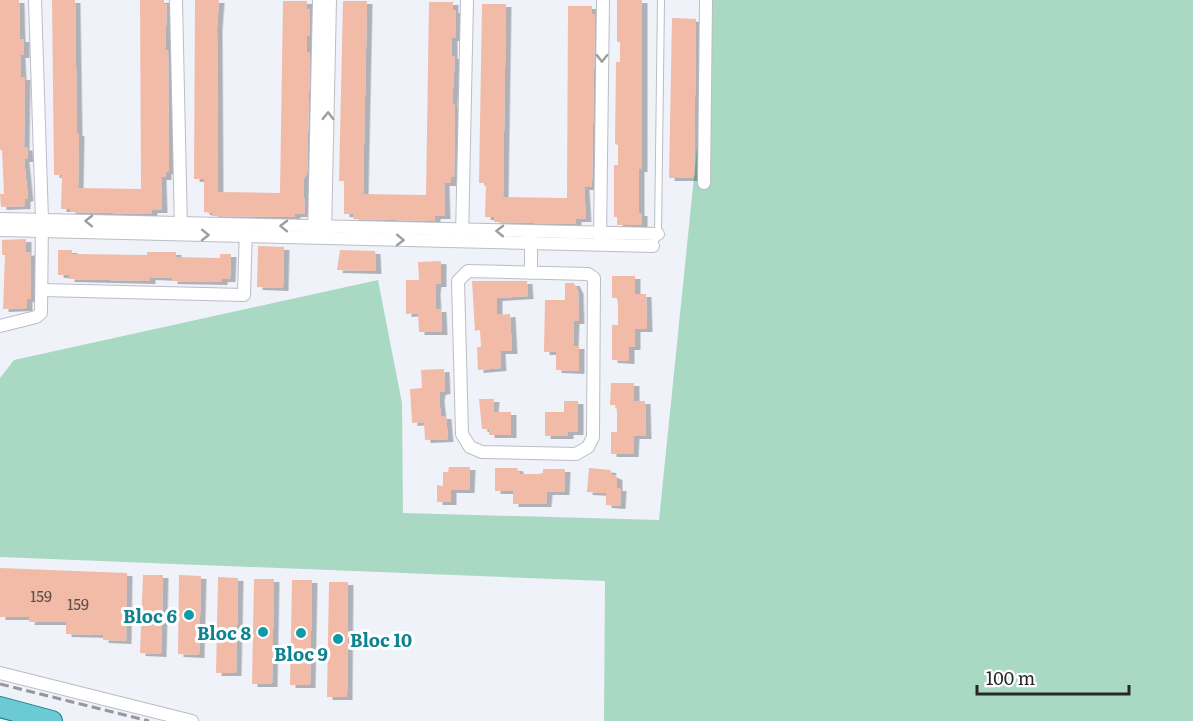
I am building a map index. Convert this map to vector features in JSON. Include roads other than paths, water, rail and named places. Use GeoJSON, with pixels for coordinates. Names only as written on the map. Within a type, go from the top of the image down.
{"type":"FeatureCollection","features":[{"type":"Feature","properties":{"kind":"main road"},"geometry":{"type":"LineString","coordinates":[[0,707],[52,721]]}},
{"type":"Feature","properties":{"kind":"street"},"geometry":{"type":"LineString","coordinates":[[0,326],[39,316],[42,290],[35,0]]}},
{"type":"Feature","properties":{"kind":"street"},"geometry":{"type":"LineString","coordinates":[[176,0],[181,229]]}},
{"type":"Feature","properties":{"kind":"street"},"geometry":{"type":"LineString","coordinates":[[319,0],[320,232]]}},
{"type":"Feature","properties":{"kind":"street"},"geometry":{"type":"LineString","coordinates":[[320,232],[330,0]]}},
{"type":"Feature","properties":{"kind":"street"},"geometry":{"type":"LineString","coordinates":[[462,236],[467,0]]}},
{"type":"Feature","properties":{"kind":"street"},"geometry":{"type":"LineString","coordinates":[[600,239],[603,0]]}},
{"type":"Feature","properties":{"kind":"street"},"geometry":{"type":"LineString","coordinates":[[704,183],[706,0]]}},
{"type":"Feature","properties":{"kind":"street"},"geometry":{"type":"LineString","coordinates":[[0,219],[42,226]]}},
{"type":"Feature","properties":{"kind":"street"},"geometry":{"type":"LineString","coordinates":[[0,231],[42,226],[656,240]]}},
{"type":"Feature","properties":{"kind":"street"},"geometry":{"type":"LineString","coordinates":[[42,290],[244,295],[246,230]]}},
{"type":"Feature","properties":{"kind":"street"},"geometry":{"type":"LineString","coordinates":[[531,237],[531,273]]}},
{"type":"Feature","properties":{"kind":"street"},"geometry":{"type":"LineString","coordinates":[[468,272],[531,273],[588,274],[594,280],[593,437],[588,447],[576,454],[482,452],[470,447],[462,434],[458,281],[468,272]]}},
{"type":"Feature","properties":{"kind":"street"},"geometry":{"type":"LineString","coordinates":[[0,673],[192,721]]}},
{"type":"Feature","properties":{"kind":"lane"},"geometry":{"type":"LineString","coordinates":[[656,240],[661,0]]}},
{"type":"Feature","properties":{"kind":"railway"},"geometry":{"type":"LineString","coordinates":[[0,684],[149,721]]}},
{"type":"Feature","properties":{"kind":"place","name":"Bloc 6"},"geometry":{"type":"Point","coordinates":[189,615]}},
{"type":"Feature","properties":{"kind":"place","name":"Bloc 8"},"geometry":{"type":"Point","coordinates":[263,632]}},
{"type":"Feature","properties":{"kind":"place","name":"Bloc 9"},"geometry":{"type":"Point","coordinates":[301,633]}},
{"type":"Feature","properties":{"kind":"place","name":"Bloc 10"},"geometry":{"type":"Point","coordinates":[338,639]}}]}
